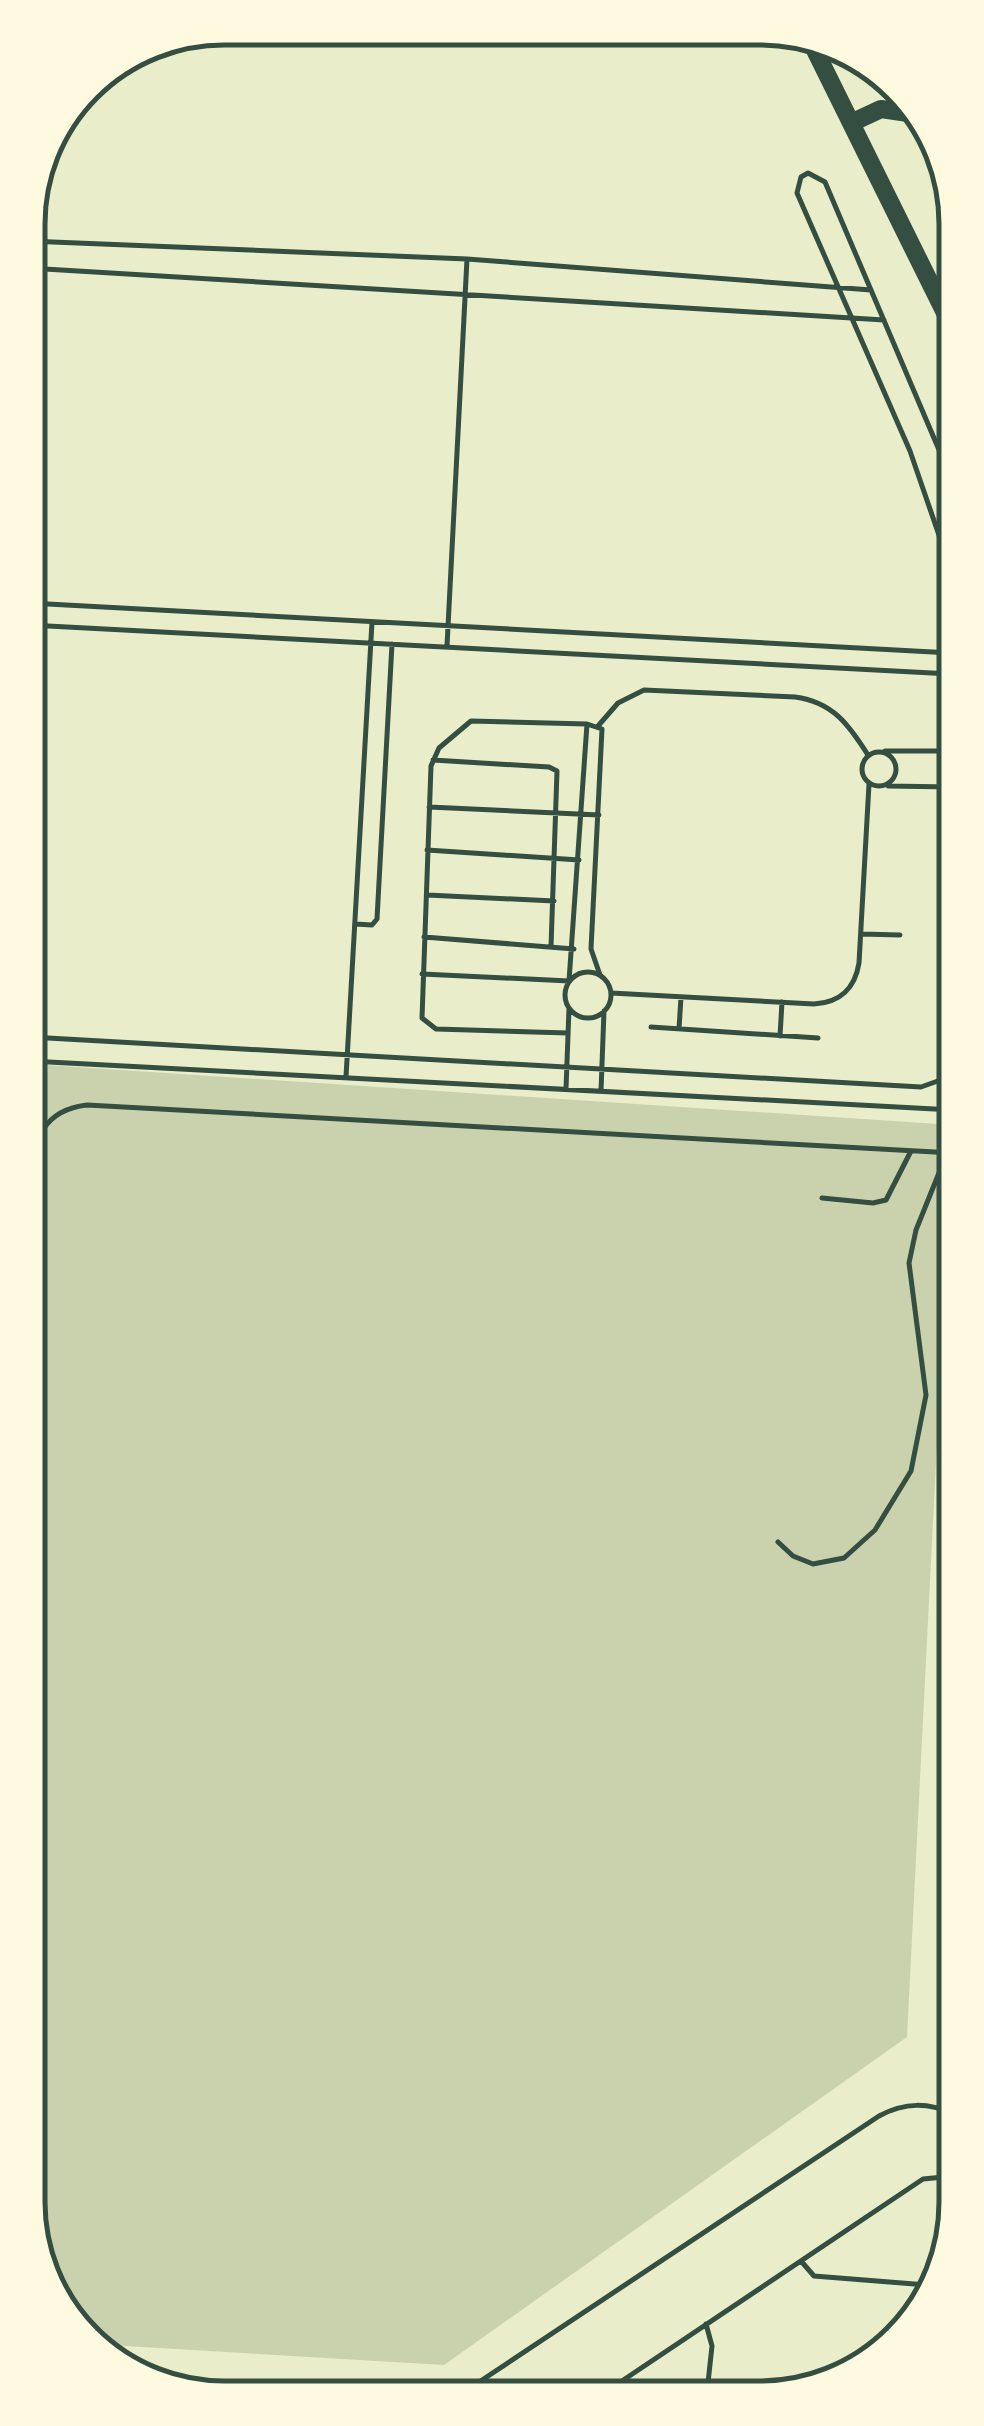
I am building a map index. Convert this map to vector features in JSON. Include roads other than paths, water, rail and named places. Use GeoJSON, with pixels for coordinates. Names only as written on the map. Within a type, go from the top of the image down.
{"type":"FeatureCollection","features":[{"type":"Feature","properties":{"kind":"main road"},"geometry":{"type":"LineString","coordinates":[[817,54],[939,301]]}},
{"type":"Feature","properties":{"kind":"main road"},"geometry":{"type":"LineString","coordinates":[[851,123],[881,109],[899,112]]}},
{"type":"Feature","properties":{"kind":"lane"},"geometry":{"type":"LineString","coordinates":[[939,450],[825,182],[808,173],[801,176],[797,193],[910,451],[939,535]]}},
{"type":"Feature","properties":{"kind":"lane"},"geometry":{"type":"LineString","coordinates":[[45,243],[467,260],[871,290]]}},
{"type":"Feature","properties":{"kind":"lane"},"geometry":{"type":"LineString","coordinates":[[447,647],[467,260]]}},
{"type":"Feature","properties":{"kind":"lane"},"geometry":{"type":"LineString","coordinates":[[45,269],[465,291],[884,320]]}},
{"type":"Feature","properties":{"kind":"lane"},"geometry":{"type":"LineString","coordinates":[[45,604],[939,652]]}},
{"type":"Feature","properties":{"kind":"lane"},"geometry":{"type":"LineString","coordinates":[[346,1078],[372,622]]}},
{"type":"Feature","properties":{"kind":"lane"},"geometry":{"type":"LineString","coordinates":[[45,625],[939,673]]}},
{"type":"Feature","properties":{"kind":"lane"},"geometry":{"type":"LineString","coordinates":[[355,924],[372,925],[377,919],[392,644]]}},
{"type":"Feature","properties":{"kind":"lane"},"geometry":{"type":"LineString","coordinates":[[598,726],[618,703],[644,690],[794,697],[817,702],[838,714],[868,755]]}},
{"type":"Feature","properties":{"kind":"lane"},"geometry":{"type":"LineString","coordinates":[[568,1034],[432,1028],[420,1013],[433,760],[460,727],[478,718],[587,724],[598,726],[604,733],[591,949],[611,993]]}},
{"type":"Feature","properties":{"kind":"lane"},"geometry":{"type":"LineString","coordinates":[[566,1089],[569,1008],[565,995],[574,949],[587,724]]}},
{"type":"Feature","properties":{"kind":"lane"},"geometry":{"type":"LineString","coordinates":[[868,755],[939,750]]}},
{"type":"Feature","properties":{"kind":"lane"},"geometry":{"type":"LineString","coordinates":[[881,752],[896,764],[894,777],[885,786]]}},
{"type":"Feature","properties":{"kind":"lane"},"geometry":{"type":"LineString","coordinates":[[611,993],[823,1004],[847,992],[858,974],[870,784],[862,773],[868,755]]}},
{"type":"Feature","properties":{"kind":"lane"},"geometry":{"type":"LineString","coordinates":[[433,760],[553,768],[559,775],[552,947]]}},
{"type":"Feature","properties":{"kind":"lane"},"geometry":{"type":"LineString","coordinates":[[870,784],[939,787]]}},
{"type":"Feature","properties":{"kind":"lane"},"geometry":{"type":"LineString","coordinates":[[430,807],[599,815]]}},
{"type":"Feature","properties":{"kind":"lane"},"geometry":{"type":"LineString","coordinates":[[428,850],[579,860]]}},
{"type":"Feature","properties":{"kind":"lane"},"geometry":{"type":"LineString","coordinates":[[426,895],[554,900]]}},
{"type":"Feature","properties":{"kind":"lane"},"geometry":{"type":"LineString","coordinates":[[861,934],[900,935]]}},
{"type":"Feature","properties":{"kind":"lane"},"geometry":{"type":"LineString","coordinates":[[424,937],[574,949]]}},
{"type":"Feature","properties":{"kind":"lane"},"geometry":{"type":"LineString","coordinates":[[422,974],[570,981],[580,973],[600,975]]}},
{"type":"Feature","properties":{"kind":"lane"},"geometry":{"type":"LineString","coordinates":[[601,1091],[604,1011],[611,993]]}},
{"type":"Feature","properties":{"kind":"lane"},"geometry":{"type":"LineString","coordinates":[[679,1029],[680,997]]}},
{"type":"Feature","properties":{"kind":"lane"},"geometry":{"type":"LineString","coordinates":[[780,1036],[782,1002]]}},
{"type":"Feature","properties":{"kind":"lane"},"geometry":{"type":"LineString","coordinates":[[569,1008],[582,1017],[604,1011]]}},
{"type":"Feature","properties":{"kind":"lane"},"geometry":{"type":"LineString","coordinates":[[651,1027],[818,1038]]}},
{"type":"Feature","properties":{"kind":"lane"},"geometry":{"type":"LineString","coordinates":[[45,1038],[920,1087],[939,1080]]}},
{"type":"Feature","properties":{"kind":"lane"},"geometry":{"type":"LineString","coordinates":[[45,1062],[939,1109]]}},
{"type":"Feature","properties":{"kind":"lane"},"geometry":{"type":"LineString","coordinates":[[45,1124],[70,1107],[87,1105],[939,1152]]}},
{"type":"Feature","properties":{"kind":"lane"},"geometry":{"type":"LineString","coordinates":[[822,1198],[873,1204],[886,1200],[910,1151]]}},
{"type":"Feature","properties":{"kind":"lane"},"geometry":{"type":"LineString","coordinates":[[778,1542],[793,1556],[813,1564],[844,1558],[862,1546],[886,1516],[911,1471],[922,1434],[926,1385],[909,1263],[939,1183]]}},
{"type":"Feature","properties":{"kind":"lane"},"geometry":{"type":"LineString","coordinates":[[480,2381],[879,2116],[906,2105],[925,2104],[939,2109]]}},
{"type":"Feature","properties":{"kind":"lane"},"geometry":{"type":"LineString","coordinates":[[622,2381],[930,2176],[939,2176]]}},
{"type":"Feature","properties":{"kind":"lane"},"geometry":{"type":"LineString","coordinates":[[801,2261],[814,2276],[919,2284]]}},
{"type":"Feature","properties":{"kind":"lane"},"geometry":{"type":"LineString","coordinates":[[706,2324],[712,2346],[708,2381]]}}]}
